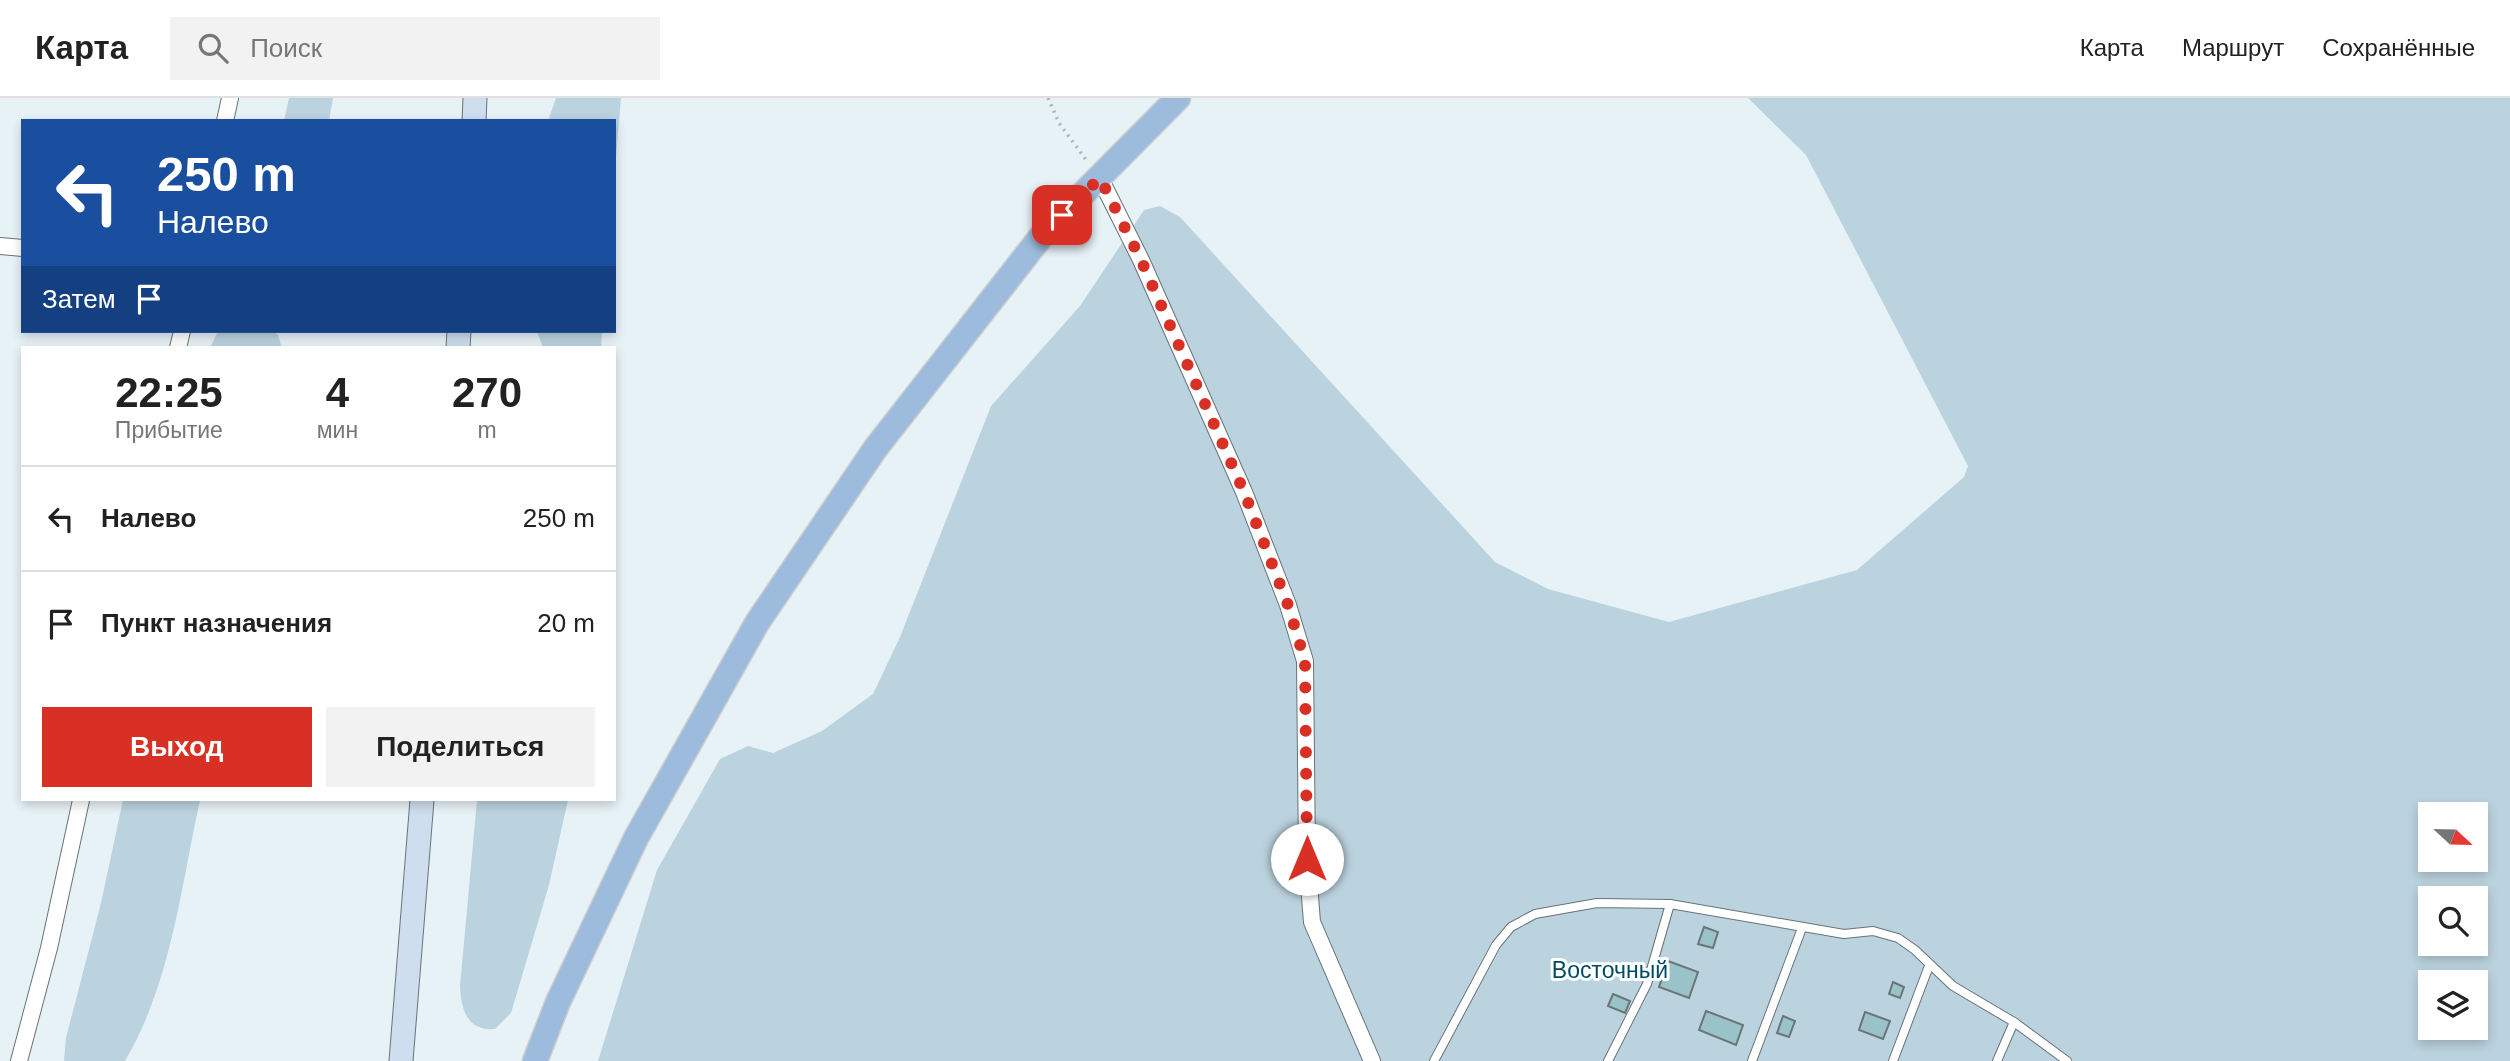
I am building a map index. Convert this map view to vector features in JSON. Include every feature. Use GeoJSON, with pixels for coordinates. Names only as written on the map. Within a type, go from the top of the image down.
{"type":"FeatureCollection","features":[{"type":"Feature","properties":{"kind":"main road"},"geometry":{"type":"LineString","coordinates":[[474,119],[475,98]]}},
{"type":"Feature","properties":{"kind":"main road"},"geometry":{"type":"LineString","coordinates":[[535,1061],[558,1002],[636,838],[757,623],[875,449],[1043,234],[1178,98]]}},
{"type":"Feature","properties":{"kind":"main road"},"geometry":{"type":"LineString","coordinates":[[401,1061],[422,801]]}},
{"type":"Feature","properties":{"kind":"street"},"geometry":{"type":"LineString","coordinates":[[225,119],[230,98]]}},
{"type":"Feature","properties":{"kind":"street"},"geometry":{"type":"LineString","coordinates":[[1100,178],[1141,260],[1244,492],[1292,616],[1305,661],[1307,859],[1312,922],[1372,1061]]}},
{"type":"Feature","properties":{"kind":"street"},"geometry":{"type":"LineString","coordinates":[[0,246],[21,248]]}},
{"type":"Feature","properties":{"kind":"street"},"geometry":{"type":"LineString","coordinates":[[19,1061],[49,947],[81,801]]}},
{"type":"Feature","properties":{"kind":"lane"},"geometry":{"type":"LineString","coordinates":[[1434,1061],[1496,946],[1511,927],[1535,914],[1597,903],[1670,904],[1801,928],[1844,934],[1873,931],[1898,938],[1915,950],[1953,986],[2014,1022],[2067,1061]]}},
{"type":"Feature","properties":{"kind":"lane"},"geometry":{"type":"LineString","coordinates":[[1608,1061],[1647,984],[1670,904]]}},
{"type":"Feature","properties":{"kind":"lane"},"geometry":{"type":"LineString","coordinates":[[1752,1061],[1801,928]]}},
{"type":"Feature","properties":{"kind":"lane"},"geometry":{"type":"LineString","coordinates":[[1893,1061],[1929,966]]}},
{"type":"Feature","properties":{"kind":"lane"},"geometry":{"type":"LineString","coordinates":[[1997,1061],[2014,1022]]}},
{"type":"Feature","properties":{"kind":"path"},"geometry":{"type":"LineString","coordinates":[[1048,98],[1059,123],[1100,178]]}},
{"type":"Feature","properties":{"kind":"green space"},"geometry":{"type":"Polygon","coordinates":[[[289,98],[333,98],[329,119],[284,119],[289,98]]]}},
{"type":"Feature","properties":{"kind":"green space"},"geometry":{"type":"Polygon","coordinates":[[[556,98],[621,98],[616,157],[616,119],[549,119],[556,98]]]}},
{"type":"Feature","properties":{"kind":"green space","name":"Восточный"},"geometry":{"type":"Polygon","coordinates":[[[1748,98],[2510,98],[2510,1061],[598,1061],[657,870],[720,759],[748,746],[773,753],[822,731],[873,694],[900,637],[991,406],[1080,306],[1144,210],[1160,206],[1180,217],[1495,562],[1548,589],[1669,622],[1857,570],[1964,477],[1968,466],[1806,155],[1748,98]]]}},
{"type":"Feature","properties":{"kind":"green space"},"geometry":{"type":"Polygon","coordinates":[[[217,333],[276,333],[281,346],[211,346],[217,333]]]}},
{"type":"Feature","properties":{"kind":"green space"},"geometry":{"type":"Polygon","coordinates":[[[538,333],[602,333],[601,346],[542,346],[538,333]]]}},
{"type":"Feature","properties":{"kind":"green space"},"geometry":{"type":"Polygon","coordinates":[[[123,801],[200,801],[173,934],[141,1031],[125,1061],[64,1061],[66,1038],[101,903],[123,801]]]}},
{"type":"Feature","properties":{"kind":"green space"},"geometry":{"type":"Polygon","coordinates":[[[477,801],[568,801],[549,885],[511,1013],[495,1029],[485,1029],[472,1023],[464,1011],[460,986],[477,801]]]}},
{"type":"Feature","properties":{"kind":"building"},"geometry":{"type":"Polygon","coordinates":[[[1704,927],[1718,932],[1713,948],[1698,944],[1704,927]]]}},
{"type":"Feature","properties":{"kind":"building"},"geometry":{"type":"Polygon","coordinates":[[[1668,961],[1698,972],[1689,998],[1659,987],[1668,961]]]}},
{"type":"Feature","properties":{"kind":"building"},"geometry":{"type":"Polygon","coordinates":[[[1893,982],[1904,987],[1900,998],[1889,994],[1893,982]]]}},
{"type":"Feature","properties":{"kind":"building"},"geometry":{"type":"Polygon","coordinates":[[[1613,994],[1630,1001],[1625,1013],[1608,1006],[1613,994]]]}},
{"type":"Feature","properties":{"kind":"building"},"geometry":{"type":"Polygon","coordinates":[[[1706,1011],[1743,1025],[1736,1045],[1699,1030],[1706,1011]]]}},
{"type":"Feature","properties":{"kind":"building"},"geometry":{"type":"Polygon","coordinates":[[[1865,1012],[1890,1021],[1883,1039],[1859,1030],[1865,1012]]]}},
{"type":"Feature","properties":{"kind":"building"},"geometry":{"type":"Polygon","coordinates":[[[1783,1016],[1795,1021],[1789,1037],[1777,1033],[1783,1016]]]}},
{"type":"Feature","properties":{"kind":"route"},"geometry":{"type":"LineString","coordinates":[[1062,215],[1100,178],[1141,260],[1244,492],[1288,605],[1305,661],[1307,859]]}}]}
